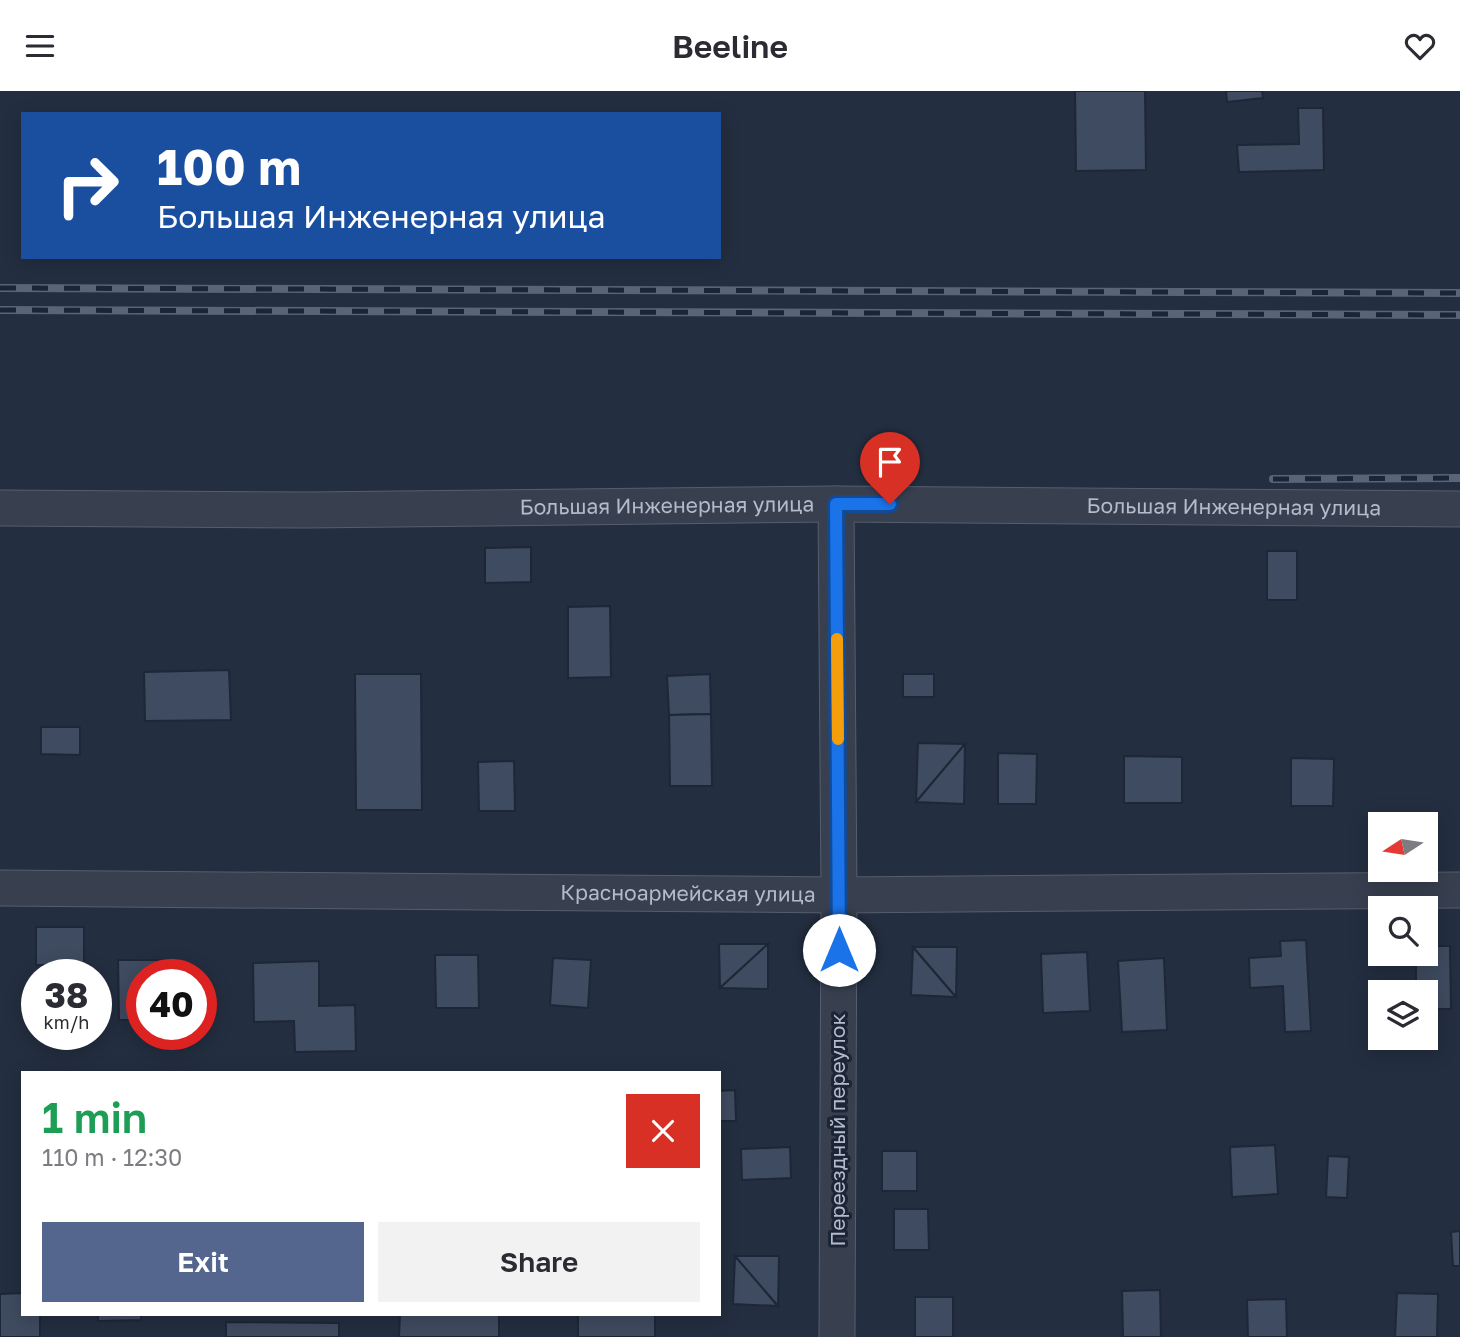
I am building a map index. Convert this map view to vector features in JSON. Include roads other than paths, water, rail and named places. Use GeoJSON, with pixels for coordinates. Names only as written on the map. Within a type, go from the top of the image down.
{"type":"FeatureCollection","features":[{"type":"Feature","properties":{"kind":"street","name":"Большая Инженерная улица"},"geometry":{"type":"LineString","coordinates":[[0,508],[308,510],[836,504],[1460,509]]}},
{"type":"Feature","properties":{"kind":"street","name":"Переездный переулок"},"geometry":{"type":"LineString","coordinates":[[836,504],[839,895],[837,1337]]}},
{"type":"Feature","properties":{"kind":"street","name":"Красноармейская улица"},"geometry":{"type":"LineString","coordinates":[[0,888],[839,895],[1460,890]]}},
{"type":"Feature","properties":{"kind":"railway"},"geometry":{"type":"LineString","coordinates":[[0,288],[1460,293]]}},
{"type":"Feature","properties":{"kind":"railway"},"geometry":{"type":"LineString","coordinates":[[0,310],[1460,315]]}},
{"type":"Feature","properties":{"kind":"railway"},"geometry":{"type":"LineString","coordinates":[[1273,479],[1460,478]]}}]}
